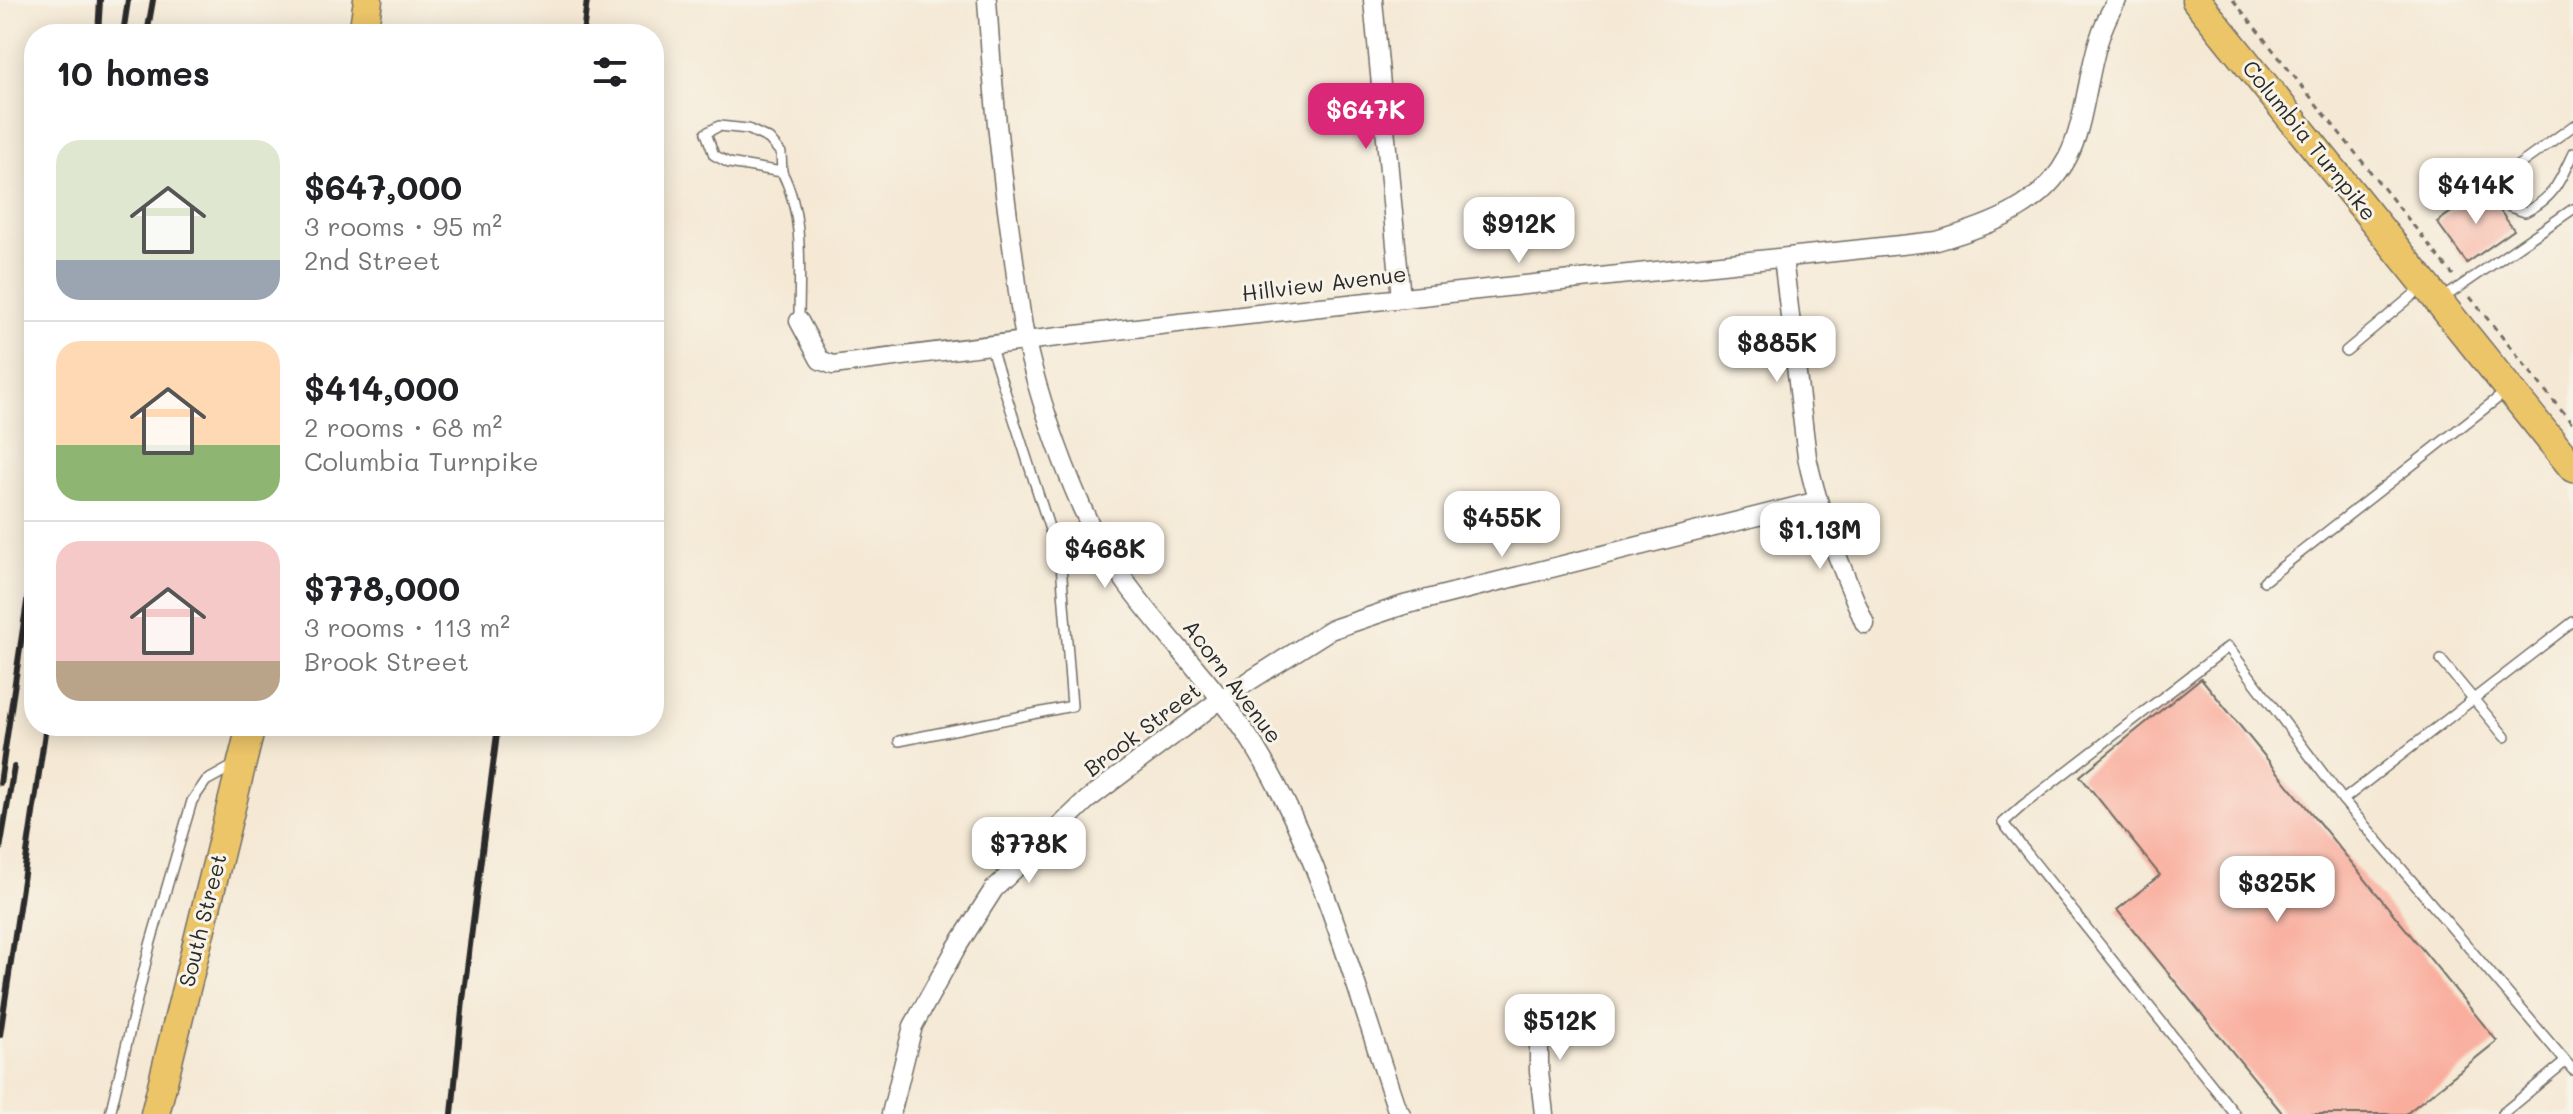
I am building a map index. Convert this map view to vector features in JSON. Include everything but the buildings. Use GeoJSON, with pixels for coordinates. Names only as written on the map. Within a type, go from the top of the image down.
{"type":"FeatureCollection","features":[{"type":"Feature","properties":{"kind":"main road"},"geometry":{"type":"LineString","coordinates":[[364,24],[368,0]]}},
{"type":"Feature","properties":{"kind":"main road","name":"Columbia Turnpike"},"geometry":{"type":"LineString","coordinates":[[2196,0],[2442,290],[2510,389],[2573,468]]}},
{"type":"Feature","properties":{"kind":"main road","name":"South Street"},"geometry":{"type":"LineString","coordinates":[[155,1114],[248,736]]}},
{"type":"Feature","properties":{"kind":"street","name":"Acorn Avenue"},"geometry":{"type":"LineString","coordinates":[[987,0],[997,142],[1026,341],[1059,451],[1083,511],[1115,568],[1221,699],[1255,747],[1286,802],[1331,913],[1396,1107],[1401,1114]]}},
{"type":"Feature","properties":{"kind":"street"},"geometry":{"type":"LineString","coordinates":[[1373,0],[1401,298]]}},
{"type":"Feature","properties":{"kind":"street","name":"Hillview Avenue"},"geometry":{"type":"LineString","coordinates":[[799,321],[820,360],[827,365],[1401,298],[1937,241],[1999,220],[2030,202],[2067,159],[2081,118],[2098,37],[2117,0]]}},
{"type":"Feature","properties":{"kind":"street"},"geometry":{"type":"LineString","coordinates":[[1783,258],[1807,457],[1838,560],[1865,624]]}},
{"type":"Feature","properties":{"kind":"street","name":"Brook Street"},"geometry":{"type":"LineString","coordinates":[[891,1114],[913,1026],[955,950],[994,889],[1087,800],[1221,699],[1330,630],[1404,605],[1818,501]]}},
{"type":"Feature","properties":{"kind":"street"},"geometry":{"type":"LineString","coordinates":[[1544,1114],[1539,1048],[1549,1009]]}},
{"type":"Feature","properties":{"kind":"lane"},"geometry":{"type":"LineString","coordinates":[[782,172],[729,163],[714,155],[706,133],[719,126],[748,129],[769,139],[781,153],[782,172],[791,189],[799,248],[799,321]]}},
{"type":"Feature","properties":{"kind":"lane"},"geometry":{"type":"LineString","coordinates":[[2573,126],[2505,175],[2500,191],[2510,207],[2525,212],[2543,203],[2560,183],[2573,153]]}},
{"type":"Feature","properties":{"kind":"lane"},"geometry":{"type":"LineString","coordinates":[[2346,351],[2573,209]]}},
{"type":"Feature","properties":{"kind":"lane"},"geometry":{"type":"LineString","coordinates":[[899,741],[1072,706],[1061,564],[990,345]]}},
{"type":"Feature","properties":{"kind":"lane"},"geometry":{"type":"LineString","coordinates":[[2264,581],[2510,389]]}},
{"type":"Feature","properties":{"kind":"lane"},"geometry":{"type":"LineString","coordinates":[[2343,800],[2573,622]]}},
{"type":"Feature","properties":{"kind":"lane"},"geometry":{"type":"LineString","coordinates":[[2235,1114],[2003,823],[2228,647],[2343,800],[2573,1070]]}},
{"type":"Feature","properties":{"kind":"lane"},"geometry":{"type":"LineString","coordinates":[[2441,660],[2505,737]]}},
{"type":"Feature","properties":{"kind":"lane"},"geometry":{"type":"LineString","coordinates":[[110,1114],[150,945],[192,801],[206,781],[242,762]]}},
{"type":"Feature","properties":{"kind":"lane"},"geometry":{"type":"LineString","coordinates":[[2502,1114],[2565,1062]]}},
{"type":"Feature","properties":{"kind":"path"},"geometry":{"type":"LineString","coordinates":[[2233,0],[2442,290],[2573,425]]}},
{"type":"Feature","properties":{"kind":"railway"},"geometry":{"type":"LineString","coordinates":[[99,24],[100,0]]}},
{"type":"Feature","properties":{"kind":"railway"},"geometry":{"type":"LineString","coordinates":[[124,24],[128,0]]}},
{"type":"Feature","properties":{"kind":"railway"},"geometry":{"type":"LineString","coordinates":[[149,24],[153,0]]}},
{"type":"Feature","properties":{"kind":"railway"},"geometry":{"type":"LineString","coordinates":[[584,24],[587,0]]}},
{"type":"Feature","properties":{"kind":"railway"},"geometry":{"type":"LineString","coordinates":[[0,783],[24,622]]}},
{"type":"Feature","properties":{"kind":"railway"},"geometry":{"type":"LineString","coordinates":[[0,1035],[45,736]]}},
{"type":"Feature","properties":{"kind":"railway"},"geometry":{"type":"LineString","coordinates":[[452,1114],[463,1000],[497,736]]}},
{"type":"Feature","properties":{"kind":"railway"},"geometry":{"type":"LineString","coordinates":[[0,849],[14,767]]}}]}
